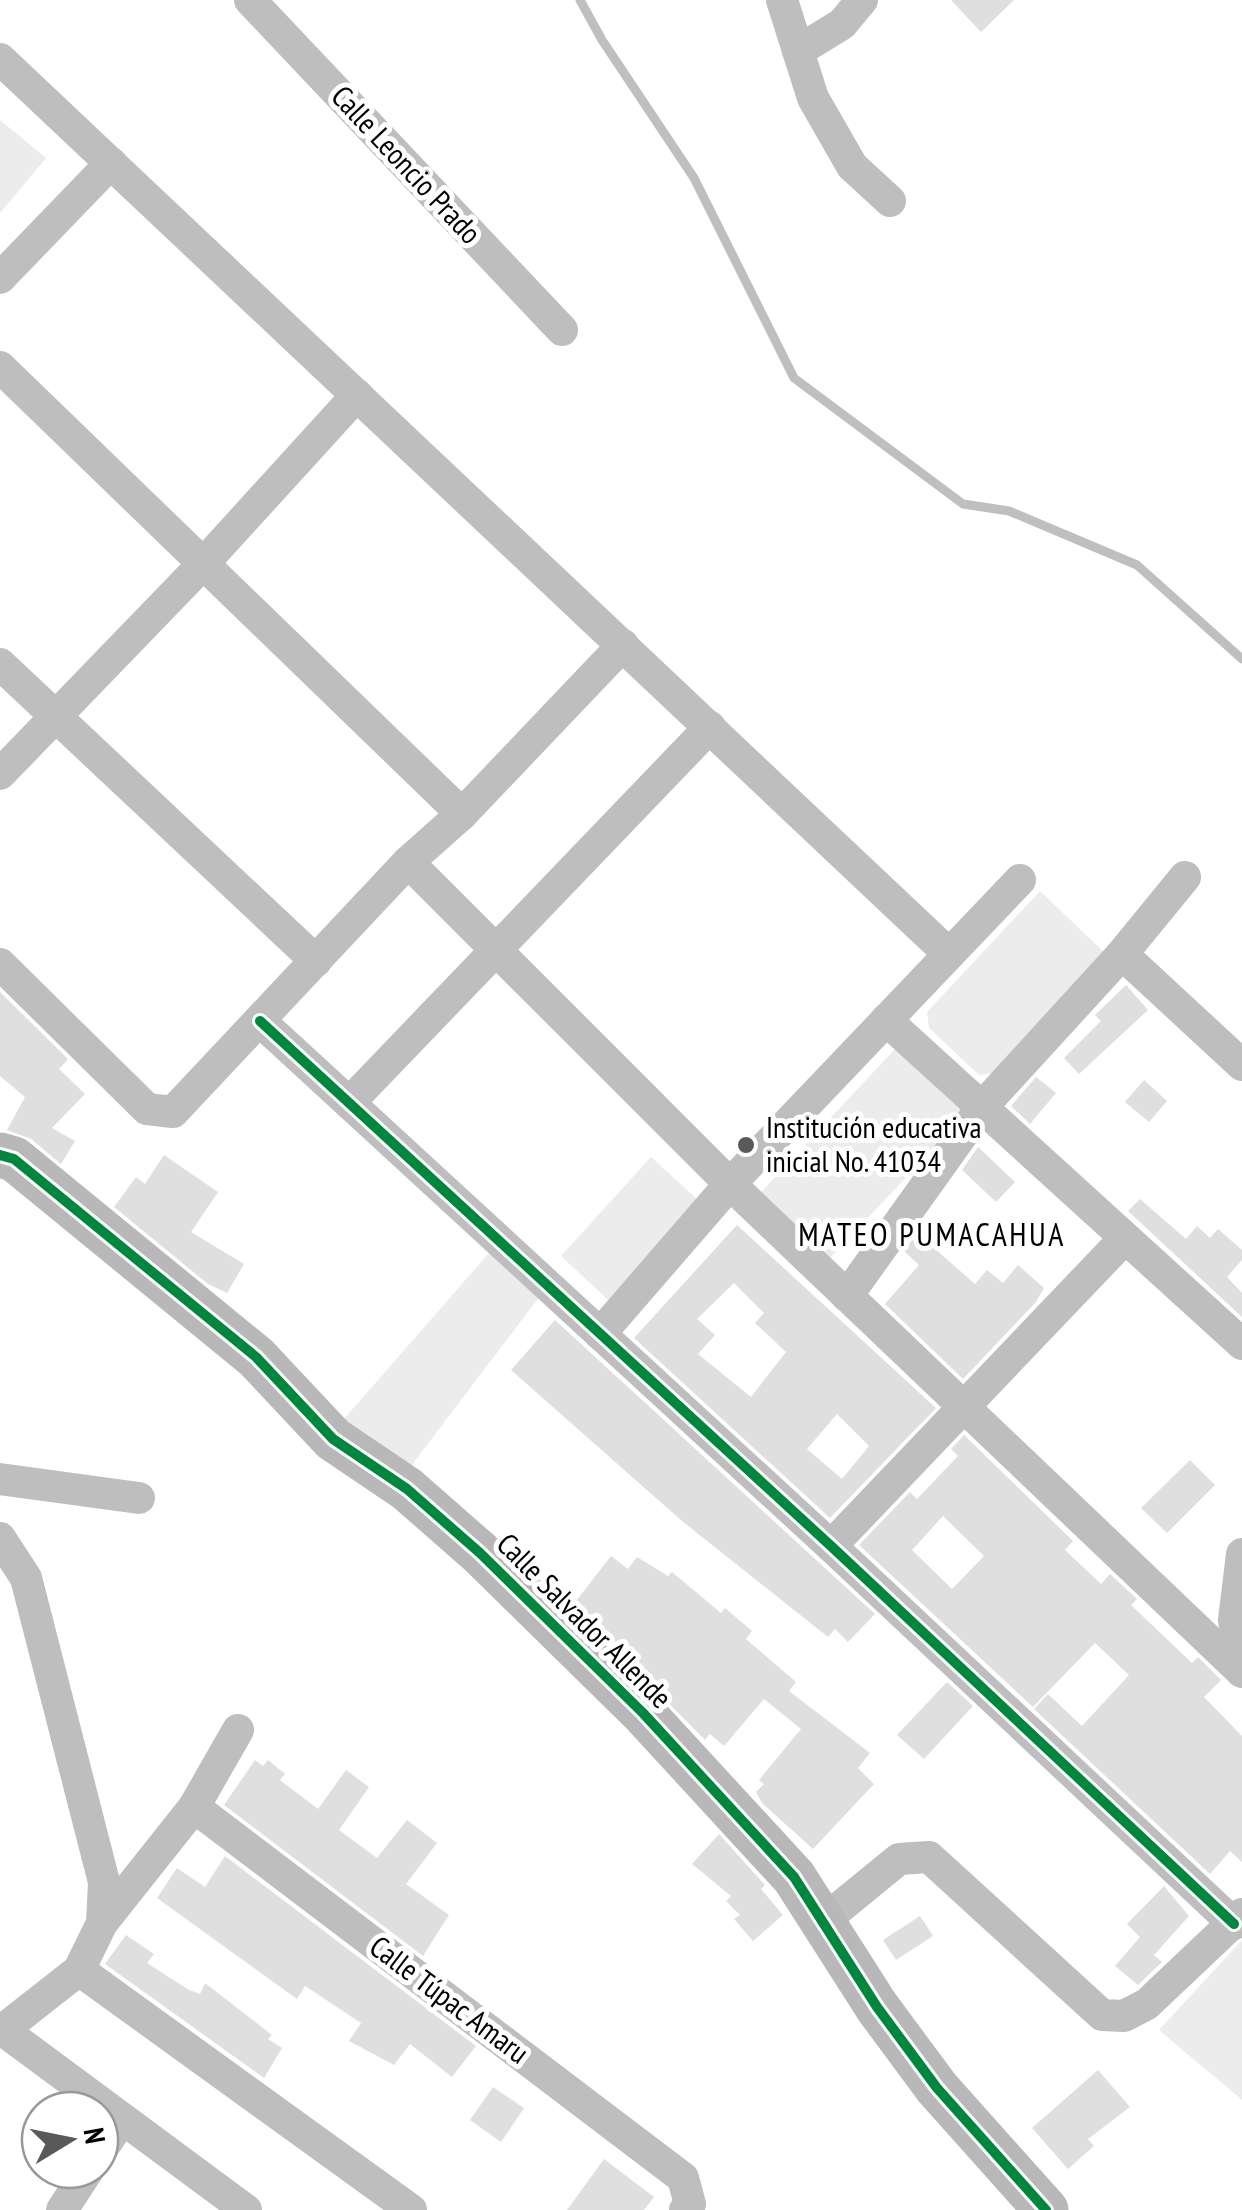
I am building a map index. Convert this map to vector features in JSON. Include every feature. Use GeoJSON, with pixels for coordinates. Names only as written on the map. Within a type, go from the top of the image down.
{"type":"FeatureCollection","features":[{"type":"Feature","properties":{"kind":"street","name":"Calle Leoncio Prado"},"geometry":{"type":"LineString","coordinates":[[250,0],[562,330]]}},
{"type":"Feature","properties":{"kind":"street"},"geometry":{"type":"LineString","coordinates":[[782,0],[813,98],[852,166],[890,201]]}},
{"type":"Feature","properties":{"kind":"street"},"geometry":{"type":"LineString","coordinates":[[798,51],[842,24],[862,0]]}},
{"type":"Feature","properties":{"kind":"street"},"geometry":{"type":"LineString","coordinates":[[0,58],[949,954]]}},
{"type":"Feature","properties":{"kind":"street"},"geometry":{"type":"LineString","coordinates":[[0,278],[111,164]]}},
{"type":"Feature","properties":{"kind":"street"},"geometry":{"type":"LineString","coordinates":[[0,367],[462,814]]}},
{"type":"Feature","properties":{"kind":"street"},"geometry":{"type":"LineString","coordinates":[[0,774],[203,564],[357,396]]}},
{"type":"Feature","properties":{"kind":"street"},"geometry":{"type":"LineString","coordinates":[[0,964],[146,1109],[173,1112],[408,862],[462,814],[623,645]]}},
{"type":"Feature","properties":{"kind":"street"},"geometry":{"type":"LineString","coordinates":[[0,664],[316,961]]}},
{"type":"Feature","properties":{"kind":"street"},"geometry":{"type":"LineString","coordinates":[[349,1102],[710,728]]}},
{"type":"Feature","properties":{"kind":"street"},"geometry":{"type":"LineString","coordinates":[[408,862],[730,1184],[1242,1672]]}},
{"type":"Feature","properties":{"kind":"street"},"geometry":{"type":"LineString","coordinates":[[847,1296],[982,1108],[1122,954],[1185,876]]}},
{"type":"Feature","properties":{"kind":"street"},"geometry":{"type":"LineString","coordinates":[[600,1334],[730,1184],[1020,880]]}},
{"type":"Feature","properties":{"kind":"street"},"geometry":{"type":"LineString","coordinates":[[1122,954],[1242,1064]]}},
{"type":"Feature","properties":{"kind":"street"},"geometry":{"type":"LineString","coordinates":[[886,1020],[1242,1344]]}},
{"type":"Feature","properties":{"kind":"street"},"geometry":{"type":"LineString","coordinates":[[260,1021],[1238,1919],[1146,2004],[1124,2016],[1102,2016],[929,1856],[899,1859],[822,1922]]}},
{"type":"Feature","properties":{"kind":"street","name":"Calle Salvador Allende"},"geometry":{"type":"LineString","coordinates":[[0,1155],[14,1159],[256,1356],[333,1439],[407,1489],[480,1553],[643,1713],[794,1877],[876,2007],[937,2088],[1046,2210]]}},
{"type":"Feature","properties":{"kind":"street"},"geometry":{"type":"LineString","coordinates":[[832,1546],[1125,1238]]}},
{"type":"Feature","properties":{"kind":"street"},"geometry":{"type":"LineString","coordinates":[[0,1479],[139,1498]]}},
{"type":"Feature","properties":{"kind":"street"},"geometry":{"type":"LineString","coordinates":[[0,1538],[26,1578],[39,1624],[104,1882],[102,1923]]}},
{"type":"Feature","properties":{"kind":"street"},"geometry":{"type":"LineString","coordinates":[[1242,1554],[1234,1620],[1242,1672]]}},
{"type":"Feature","properties":{"kind":"street"},"geometry":{"type":"LineString","coordinates":[[238,1730],[194,1807],[102,1923],[79,1970],[0,2030],[246,2210]]}},
{"type":"Feature","properties":{"kind":"street","name":"Calle Túpac Amaru"},"geometry":{"type":"LineString","coordinates":[[194,1807],[683,2178],[687,2207]]}},
{"type":"Feature","properties":{"kind":"street"},"geometry":{"type":"LineString","coordinates":[[79,1970],[412,2210]]}},
{"type":"Feature","properties":{"kind":"shaded area"},"geometry":{"type":"Polygon","coordinates":[[[0,120],[46,158],[0,213],[0,120]]]}},
{"type":"Feature","properties":{"kind":"shaded area"},"geometry":{"type":"Polygon","coordinates":[[[1040,891],[1106,954],[994,1073],[979,1075],[929,1028],[927,1012],[1040,891]]]}},
{"type":"Feature","properties":{"kind":"shaded area"},"geometry":{"type":"Polygon","coordinates":[[[896,1048],[966,1114],[830,1258],[761,1192],[896,1048]]]}},
{"type":"Feature","properties":{"kind":"shaded area"},"geometry":{"type":"Polygon","coordinates":[[[651,1157],[711,1212],[620,1311],[561,1256],[651,1157]]]}},
{"type":"Feature","properties":{"kind":"shaded area"},"geometry":{"type":"Polygon","coordinates":[[[489,1253],[540,1296],[405,1474],[343,1420],[489,1253]]]}},
{"type":"Feature","properties":{"kind":"shaded area"},"geometry":{"type":"Polygon","coordinates":[[[1242,1940],[1242,2100],[1159,2030],[1242,1940]]]}},
{"type":"Feature","properties":{"kind":"building"},"geometry":{"type":"Polygon","coordinates":[[[951,0],[1014,0],[981,32],[951,0]]]}},
{"type":"Feature","properties":{"kind":"building"},"geometry":{"type":"Polygon","coordinates":[[[1126,985],[1148,1010],[1079,1074],[1064,1058],[1101,1021],[1095,1015],[1126,985]]]}},
{"type":"Feature","properties":{"kind":"building"},"geometry":{"type":"Polygon","coordinates":[[[0,992],[68,1059],[59,1069],[85,1094],[52,1128],[75,1141],[61,1164],[31,1139],[7,1130],[25,1097],[0,1076],[0,992]]]}},
{"type":"Feature","properties":{"kind":"building"},"geometry":{"type":"Polygon","coordinates":[[[1036,1077],[1056,1093],[1030,1124],[1011,1106],[1036,1077]]]}},
{"type":"Feature","properties":{"kind":"building"},"geometry":{"type":"Polygon","coordinates":[[[1144,1080],[1167,1101],[1149,1122],[1125,1102],[1144,1080]]]}},
{"type":"Feature","properties":{"kind":"building"},"geometry":{"type":"Polygon","coordinates":[[[978,1147],[1015,1182],[996,1202],[962,1170],[978,1147]]]}},
{"type":"Feature","properties":{"kind":"building"},"geometry":{"type":"Polygon","coordinates":[[[164,1155],[218,1192],[191,1232],[244,1264],[227,1293],[208,1284],[114,1207],[136,1177],[145,1184],[164,1155]]]}},
{"type":"Feature","properties":{"kind":"building"},"geometry":{"type":"Polygon","coordinates":[[[1140,1199],[1186,1239],[1197,1226],[1210,1238],[1218,1229],[1242,1250],[1242,1260],[1227,1277],[1242,1293],[1242,1317],[1128,1211],[1140,1199]]]}},
{"type":"Feature","properties":{"kind":"building"},"geometry":{"type":"Polygon","coordinates":[[[737,1225],[936,1408],[830,1518],[634,1338],[737,1225]],[[734,1283],[697,1319],[715,1335],[698,1354],[751,1397],[786,1352],[755,1323],[764,1313],[734,1283]],[[837,1414],[807,1449],[842,1479],[869,1446],[837,1414]]]}},
{"type":"Feature","properties":{"kind":"building"},"geometry":{"type":"Polygon","coordinates":[[[917,1233],[975,1284],[987,1270],[1003,1283],[1018,1265],[1044,1288],[1036,1302],[963,1379],[885,1304],[919,1265],[904,1251],[917,1233]]]}},
{"type":"Feature","properties":{"kind":"building"},"geometry":{"type":"Polygon","coordinates":[[[555,1320],[875,1614],[848,1642],[835,1629],[828,1637],[682,1521],[511,1370],[555,1320]]]}},
{"type":"Feature","properties":{"kind":"building"},"geometry":{"type":"Polygon","coordinates":[[[964,1435],[1073,1541],[1065,1550],[1101,1584],[1110,1574],[1137,1599],[1131,1605],[1192,1663],[1198,1657],[1221,1680],[1204,1697],[1242,1736],[1242,1862],[1230,1851],[1210,1874],[1034,1709],[1048,1694],[1082,1726],[1129,1675],[1095,1643],[1033,1707],[859,1545],[910,1492],[917,1499],[958,1456],[951,1449],[964,1435]],[[943,1516],[912,1550],[952,1589],[984,1556],[943,1516]]]}},
{"type":"Feature","properties":{"kind":"building"},"geometry":{"type":"Polygon","coordinates":[[[1190,1460],[1215,1485],[1167,1533],[1141,1508],[1190,1460]]]}},
{"type":"Feature","properties":{"kind":"building"},"geometry":{"type":"Polygon","coordinates":[[[611,1556],[628,1569],[637,1557],[668,1576],[672,1572],[721,1613],[725,1608],[752,1631],[746,1639],[796,1682],[789,1691],[870,1753],[858,1768],[874,1784],[813,1849],[762,1803],[756,1792],[764,1784],[759,1780],[801,1729],[764,1699],[724,1746],[710,1734],[705,1740],[572,1606],[611,1556]]]}},
{"type":"Feature","properties":{"kind":"building"},"geometry":{"type":"Polygon","coordinates":[[[947,1682],[973,1706],[924,1759],[897,1735],[947,1682]]]}},
{"type":"Feature","properties":{"kind":"building"},"geometry":{"type":"Polygon","coordinates":[[[255,1760],[263,1766],[268,1760],[285,1774],[280,1780],[318,1809],[346,1770],[369,1787],[339,1830],[377,1858],[407,1820],[437,1843],[406,1884],[449,1915],[423,1956],[224,1805],[255,1760]]]}},
{"type":"Feature","properties":{"kind":"building"},"geometry":{"type":"Polygon","coordinates":[[[719,1834],[765,1885],[761,1889],[783,1915],[753,1941],[734,1919],[740,1915],[726,1901],[731,1896],[692,1864],[719,1834]]]}},
{"type":"Feature","properties":{"kind":"building"},"geometry":{"type":"Polygon","coordinates":[[[225,1856],[476,2046],[452,2077],[410,2044],[394,2065],[349,2041],[361,2023],[305,1986],[297,1999],[157,1898],[177,1868],[205,1887],[225,1856]]]}},
{"type":"Feature","properties":{"kind":"building"},"geometry":{"type":"Polygon","coordinates":[[[1164,1886],[1189,1916],[1154,1955],[1162,1962],[1138,1985],[1115,1966],[1140,1937],[1127,1924],[1164,1886]]]}},
{"type":"Feature","properties":{"kind":"building"},"geometry":{"type":"Polygon","coordinates":[[[920,1916],[933,1936],[896,1960],[883,1940],[920,1916]]]}},
{"type":"Feature","properties":{"kind":"building"},"geometry":{"type":"Polygon","coordinates":[[[126,1935],[154,1954],[147,1963],[200,1994],[205,1983],[272,2035],[268,2039],[282,2048],[264,2078],[105,1964],[126,1935]]]}},
{"type":"Feature","properties":{"kind":"building"},"geometry":{"type":"Polygon","coordinates":[[[1098,2070],[1130,2107],[1088,2139],[1094,2146],[1068,2169],[1032,2128],[1098,2070]]]}},
{"type":"Feature","properties":{"kind":"building"},"geometry":{"type":"Polygon","coordinates":[[[493,2087],[524,2108],[501,2142],[470,2120],[493,2087]]]}},
{"type":"Feature","properties":{"kind":"building"},"geometry":{"type":"Polygon","coordinates":[[[604,2159],[654,2197],[644,2210],[567,2210],[604,2159]]]}},
{"type":"Feature","properties":{"kind":"waterway"},"geometry":{"type":"LineString","coordinates":[[580,0],[602,40],[694,178],[794,378],[963,504],[1009,511],[1137,565],[1242,659]]}},
{"type":"Feature","properties":{"kind":"cycle path"},"geometry":{"type":"LineString","coordinates":[[260,1021],[831,1546],[1234,1924]]}},
{"type":"Feature","properties":{"kind":"cycle path"},"geometry":{"type":"LineString","coordinates":[[0,1155],[14,1159],[256,1357],[333,1439],[407,1489],[480,1553],[643,1713],[794,1877],[877,2007],[937,2088],[1046,2210]]}},
{"type":"Feature","properties":{"kind":"place","name":"Institución educativa inicial No. 41034"},"geometry":{"type":"Point","coordinates":[746,1145]}},
{"type":"Feature","properties":{"kind":"district","name":"MATEO PUMACAHUA"},"geometry":{"type":"Point","coordinates":[932,1235]}}]}
